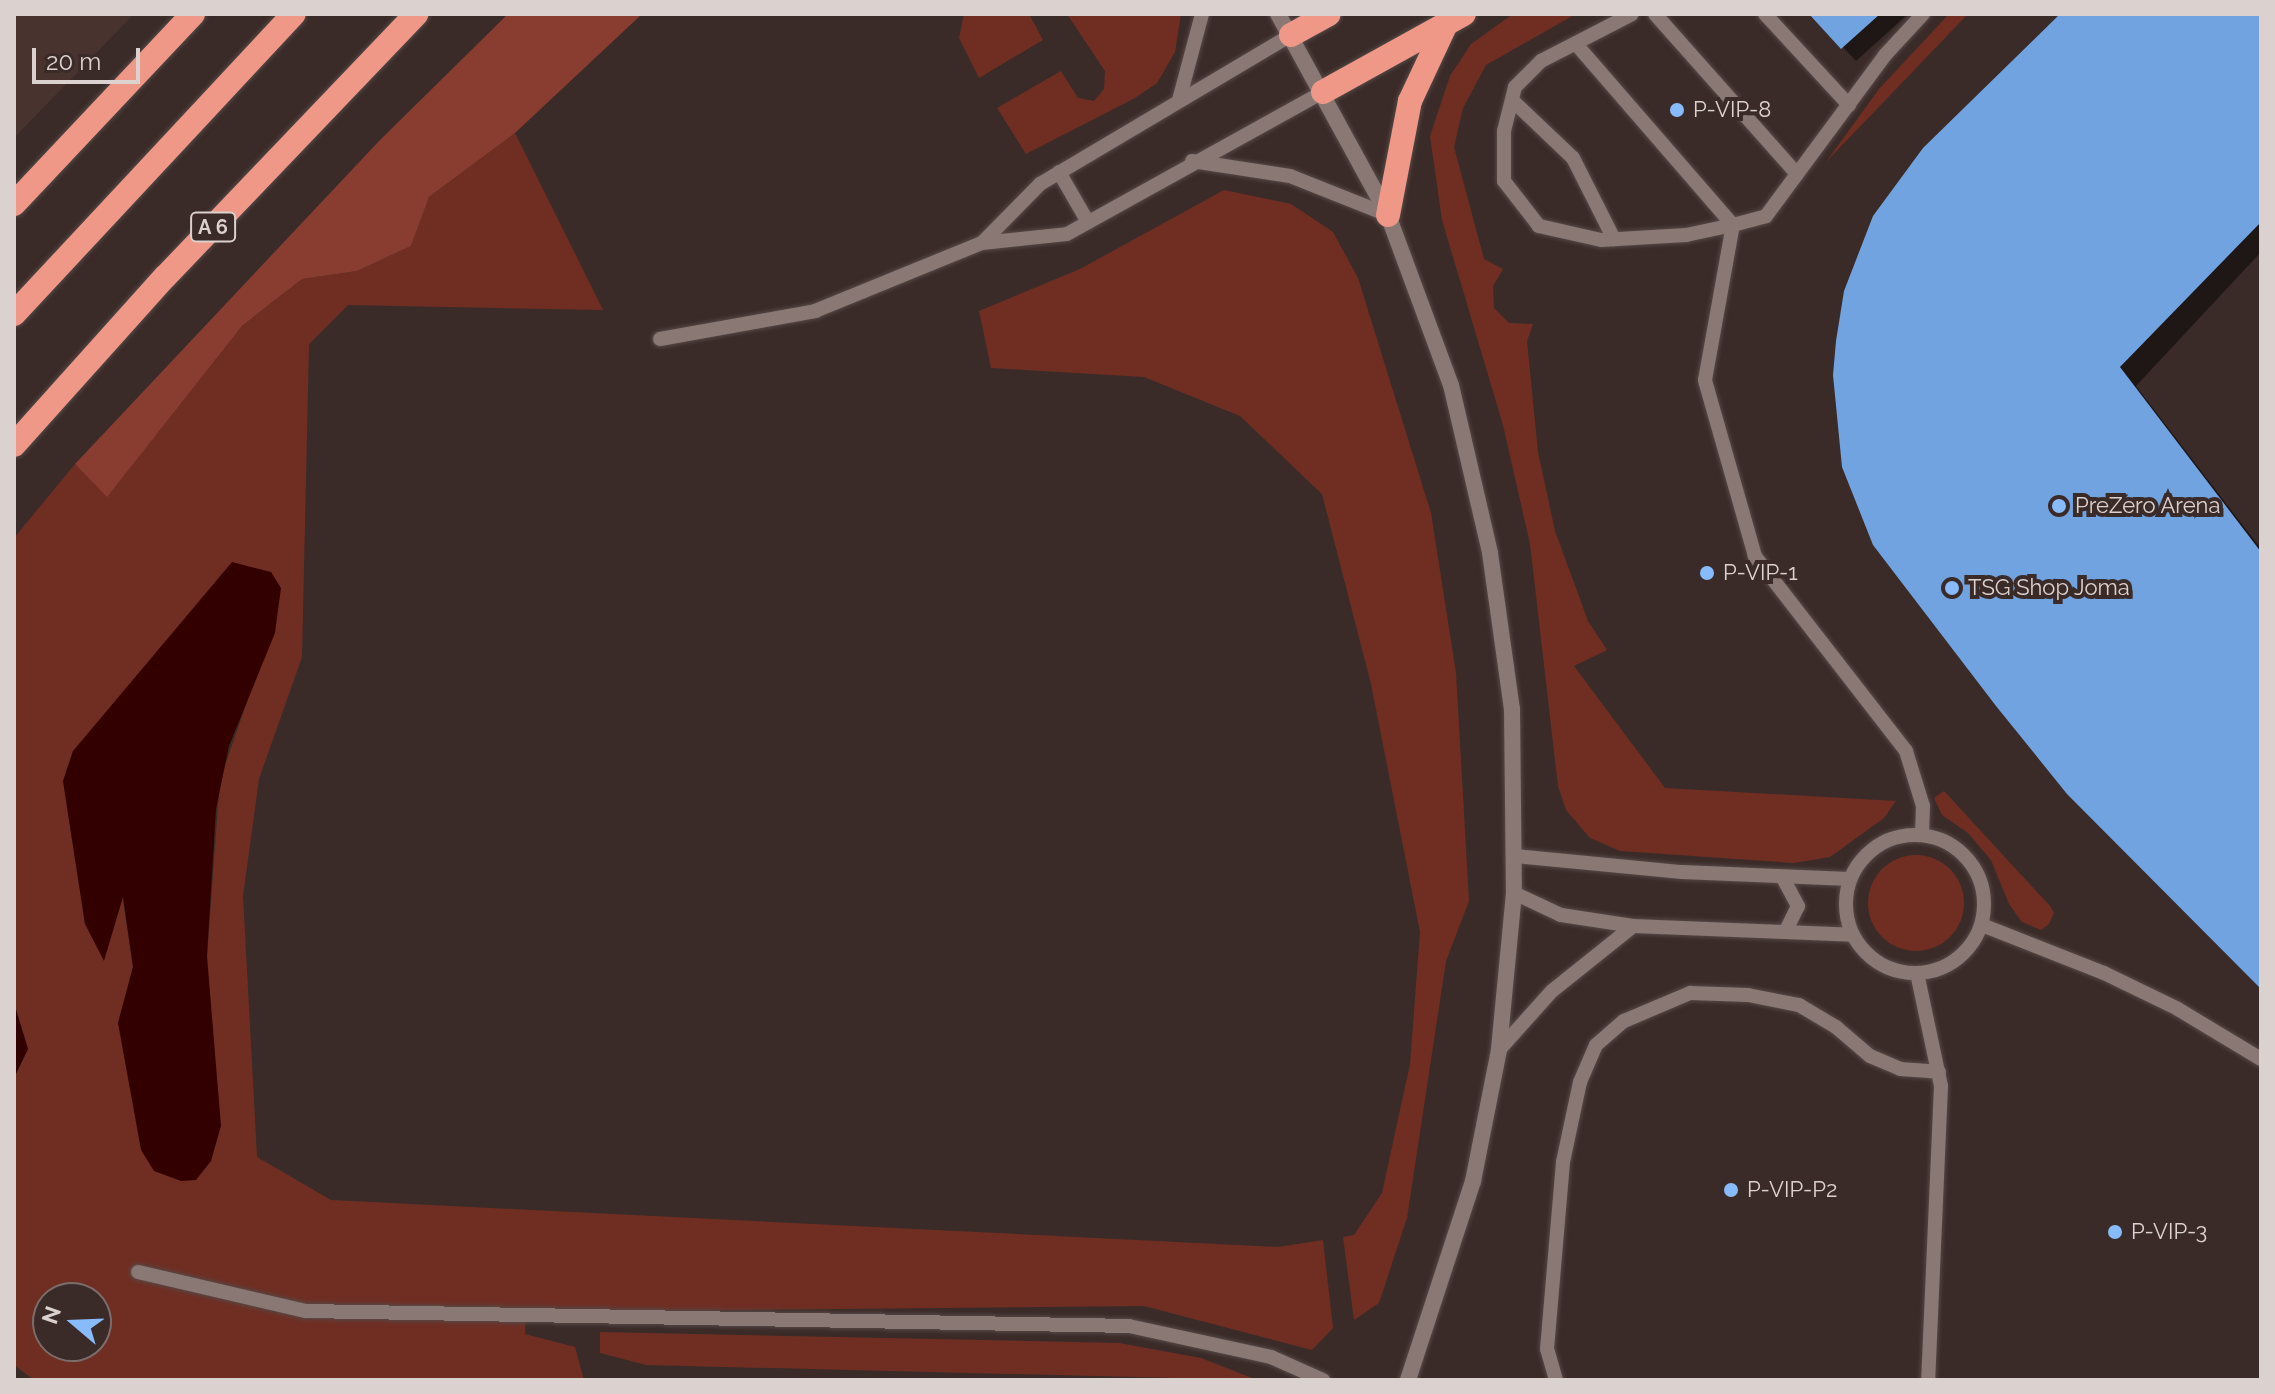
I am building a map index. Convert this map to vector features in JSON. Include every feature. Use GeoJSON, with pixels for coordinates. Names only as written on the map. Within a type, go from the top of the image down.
{"type":"FeatureCollection","features":[{"type":"Feature","properties":{"kind":"highway"},"geometry":{"type":"LineString","coordinates":[[14,204],[193,14]]}},
{"type":"Feature","properties":{"kind":"highway"},"geometry":{"type":"LineString","coordinates":[[14,314],[294,14]]}},
{"type":"Feature","properties":{"kind":"highway","name":"A 6"},"geometry":{"type":"LineString","coordinates":[[14,445],[165,277],[416,14]]}},
{"type":"Feature","properties":{"kind":"highway"},"geometry":{"type":"LineString","coordinates":[[1291,35],[1329,14]]}},
{"type":"Feature","properties":{"kind":"highway"},"geometry":{"type":"LineString","coordinates":[[1323,92],[1455,19]]}},
{"type":"Feature","properties":{"kind":"highway"},"geometry":{"type":"LineString","coordinates":[[1388,215],[1410,101],[1455,19]]}},
{"type":"Feature","properties":{"kind":"street"},"geometry":{"type":"LineString","coordinates":[[1278,14],[1388,215],[1451,385],[1490,553],[1512,709],[1514,893],[1499,1050],[1473,1181],[1408,1380]]}},
{"type":"Feature","properties":{"kind":"lane"},"geometry":{"type":"LineString","coordinates":[[1179,100],[1202,14]]}},
{"type":"Feature","properties":{"kind":"lane"},"geometry":{"type":"LineString","coordinates":[[1632,14],[1541,61],[1515,87],[1504,131],[1504,181],[1539,226],[1614,239],[1686,235],[1766,216],[1849,105],[1923,14]]}},
{"type":"Feature","properties":{"kind":"lane"},"geometry":{"type":"LineString","coordinates":[[1655,14],[1797,174]]}},
{"type":"Feature","properties":{"kind":"lane"},"geometry":{"type":"LineString","coordinates":[[1765,14],[1849,105]]}},
{"type":"Feature","properties":{"kind":"lane"},"geometry":{"type":"LineString","coordinates":[[982,243],[1040,184],[1291,35]]}},
{"type":"Feature","properties":{"kind":"lane"},"geometry":{"type":"LineString","coordinates":[[1576,44],[1733,225]]}},
{"type":"Feature","properties":{"kind":"lane"},"geometry":{"type":"LineString","coordinates":[[660,339],[815,311],[982,243],[1067,234],[1192,161],[1323,92]]}},
{"type":"Feature","properties":{"kind":"lane"},"geometry":{"type":"LineString","coordinates":[[1512,100],[1573,158],[1614,239]]}},
{"type":"Feature","properties":{"kind":"lane"},"geometry":{"type":"LineString","coordinates":[[1192,161],[1290,176],[1388,215]]}},
{"type":"Feature","properties":{"kind":"lane"},"geometry":{"type":"LineString","coordinates":[[1059,172],[1088,222]]}},
{"type":"Feature","properties":{"kind":"lane"},"geometry":{"type":"LineString","coordinates":[[1733,225],[1705,380],[1755,556],[1906,751],[1923,806],[1922,834]]}},
{"type":"Feature","properties":{"kind":"lane"},"geometry":{"type":"LineString","coordinates":[[1922,834],[1961,850],[1978,872],[1985,894],[1982,925],[1953,963],[1917,973],[1884,966],[1853,935],[1846,906],[1850,879],[1879,844],[1922,834]]}},
{"type":"Feature","properties":{"kind":"lane"},"geometry":{"type":"LineString","coordinates":[[1515,856],[1783,878],[1850,879]]}},
{"type":"Feature","properties":{"kind":"lane"},"geometry":{"type":"LineString","coordinates":[[1783,878],[1798,906],[1786,931]]}},
{"type":"Feature","properties":{"kind":"lane"},"geometry":{"type":"LineString","coordinates":[[1514,893],[1561,915],[1633,926],[1853,935]]}},
{"type":"Feature","properties":{"kind":"lane"},"geometry":{"type":"LineString","coordinates":[[1982,925],[2129,985],[2261,1059]]}},
{"type":"Feature","properties":{"kind":"lane"},"geometry":{"type":"LineString","coordinates":[[1499,1050],[1552,991],[1633,926]]}},
{"type":"Feature","properties":{"kind":"lane"},"geometry":{"type":"LineString","coordinates":[[1917,973],[1939,1072],[1928,1380]]}},
{"type":"Feature","properties":{"kind":"lane"},"geometry":{"type":"LineString","coordinates":[[1556,1380],[1547,1349],[1563,1162],[1580,1082],[1596,1045],[1624,1021],[1690,993],[1748,995],[1799,1005],[1836,1027],[1870,1056],[1900,1069],[1939,1072]]}},
{"type":"Feature","properties":{"kind":"lane"},"geometry":{"type":"LineString","coordinates":[[138,1272],[306,1311],[1129,1326],[1271,1357],[1323,1380]]}},
{"type":"Feature","properties":{"kind":"shaded area"},"geometry":{"type":"Polygon","coordinates":[[[14,14],[134,14],[14,138],[14,14]]]}},
{"type":"Feature","properties":{"kind":"shaded area"},"geometry":{"type":"Polygon","coordinates":[[[508,14],[642,14],[515,133],[429,197],[411,246],[357,271],[302,279],[242,326],[107,497],[75,464],[380,140],[508,14]]]}},
{"type":"Feature","properties":{"kind":"shaded area"},"geometry":{"type":"Polygon","coordinates":[[[964,14],[1029,14],[1043,40],[979,78],[959,38],[964,14]]]}},
{"type":"Feature","properties":{"kind":"shaded area"},"geometry":{"type":"Polygon","coordinates":[[[1067,14],[1181,14],[1175,52],[1157,83],[1135,98],[1026,154],[997,108],[1061,71],[1078,98],[1094,101],[1104,89],[1105,71],[1067,14]]]}},
{"type":"Feature","properties":{"kind":"shaded area"},"geometry":{"type":"Polygon","coordinates":[[[1513,14],[1576,14],[1486,65],[1463,108],[1454,147],[1484,259],[1503,269],[1493,286],[1494,308],[1509,323],[1533,324],[1527,341],[1538,452],[1555,531],[1588,621],[1607,650],[1574,666],[1665,788],[1896,801],[1884,818],[1830,857],[1794,863],[1620,851],[1590,838],[1566,810],[1558,786],[1530,544],[1503,425],[1442,220],[1430,136],[1450,76],[1471,44],[1513,14]]]}},
{"type":"Feature","properties":{"kind":"shaded area"},"geometry":{"type":"Polygon","coordinates":[[[1949,14],[1968,14],[1826,162],[1879,89],[1949,14]]]}},
{"type":"Feature","properties":{"kind":"shaded area"},"geometry":{"type":"Polygon","coordinates":[[[515,133],[603,310],[348,305],[309,344],[302,657],[259,779],[243,896],[257,1157],[331,1200],[1278,1247],[1323,1240],[1333,1328],[1312,1350],[1144,1306],[526,1312],[525,1334],[575,1347],[584,1380],[34,1380],[14,1365],[14,1078],[28,1049],[14,1003],[14,538],[75,464],[107,496],[242,326],[302,279],[357,271],[411,246],[429,197],[515,133]],[[276,618],[73,751],[63,781],[85,924],[122,894],[133,967],[118,1023],[207,956],[220,780],[276,618]]]}},
{"type":"Feature","properties":{"kind":"shaded area"},"geometry":{"type":"Polygon","coordinates":[[[1224,190],[1291,204],[1333,232],[1358,278],[1431,513],[1456,673],[1469,901],[1446,961],[1407,1218],[1379,1303],[1354,1320],[1343,1237],[1354,1235],[1382,1193],[1410,1064],[1420,932],[1371,684],[1322,494],[1240,416],[1144,377],[991,368],[979,311],[1080,269],[1224,190]]]}},
{"type":"Feature","properties":{"kind":"shaded area"},"geometry":{"type":"Polygon","coordinates":[[[232,562],[271,572],[281,588],[275,633],[229,746],[216,809],[207,956],[221,1126],[211,1161],[196,1180],[181,1181],[154,1171],[141,1150],[118,1023],[133,967],[123,897],[104,961],[85,924],[63,781],[73,751],[232,562]]]}},
{"type":"Feature","properties":{"kind":"shaded area"},"geometry":{"type":"Polygon","coordinates":[[[1944,791],[2050,906],[2054,913],[2049,924],[2041,930],[2022,922],[2009,904],[1991,860],[1968,833],[1942,815],[1934,798],[1944,791]]]}},
{"type":"Feature","properties":{"kind":"shaded area"},"geometry":{"type":"Polygon","coordinates":[[[1916,855],[1934,858],[1950,869],[1961,885],[1964,903],[1961,921],[1950,937],[1934,948],[1916,951],[1898,948],[1882,937],[1871,921],[1868,903],[1871,885],[1882,869],[1898,858],[1916,855]]]}},
{"type":"Feature","properties":{"kind":"shaded area"},"geometry":{"type":"Polygon","coordinates":[[[14,1003],[28,1049],[14,1078],[14,1003]]]}},
{"type":"Feature","properties":{"kind":"shaded area"},"geometry":{"type":"Polygon","coordinates":[[[600,1332],[1119,1343],[1201,1358],[1257,1380],[646,1365],[600,1353],[600,1332]]]}},
{"type":"Feature","properties":{"kind":"building"},"geometry":{"type":"Polygon","coordinates":[[[1809,14],[1880,14],[1841,49],[1809,14]]]}},
{"type":"Feature","properties":{"kind":"building","name":"PreZero Arena"},"geometry":{"type":"Polygon","coordinates":[[[2060,14],[2261,14],[2261,222],[2120,367],[2261,552],[2261,989],[2067,794],[1996,706],[1873,545],[1842,467],[1833,375],[1836,341],[1844,291],[1873,216],[1923,148],[2060,14]]]}},
{"type":"Feature","properties":{"kind":"place","name":"P-VIP-8"},"geometry":{"type":"Point","coordinates":[1677,110]}},
{"type":"Feature","properties":{"kind":"place","name":"PreZero Arena"},"geometry":{"type":"Point","coordinates":[2059,506]}},
{"type":"Feature","properties":{"kind":"place","name":"P-VIP-1"},"geometry":{"type":"Point","coordinates":[1707,573]}},
{"type":"Feature","properties":{"kind":"place","name":"TSG Shop Joma"},"geometry":{"type":"Point","coordinates":[1952,588]}},
{"type":"Feature","properties":{"kind":"place","name":"P-VIP-P2"},"geometry":{"type":"Point","coordinates":[1731,1190]}},
{"type":"Feature","properties":{"kind":"place","name":"P-VIP-3"},"geometry":{"type":"Point","coordinates":[2115,1232]}}]}
